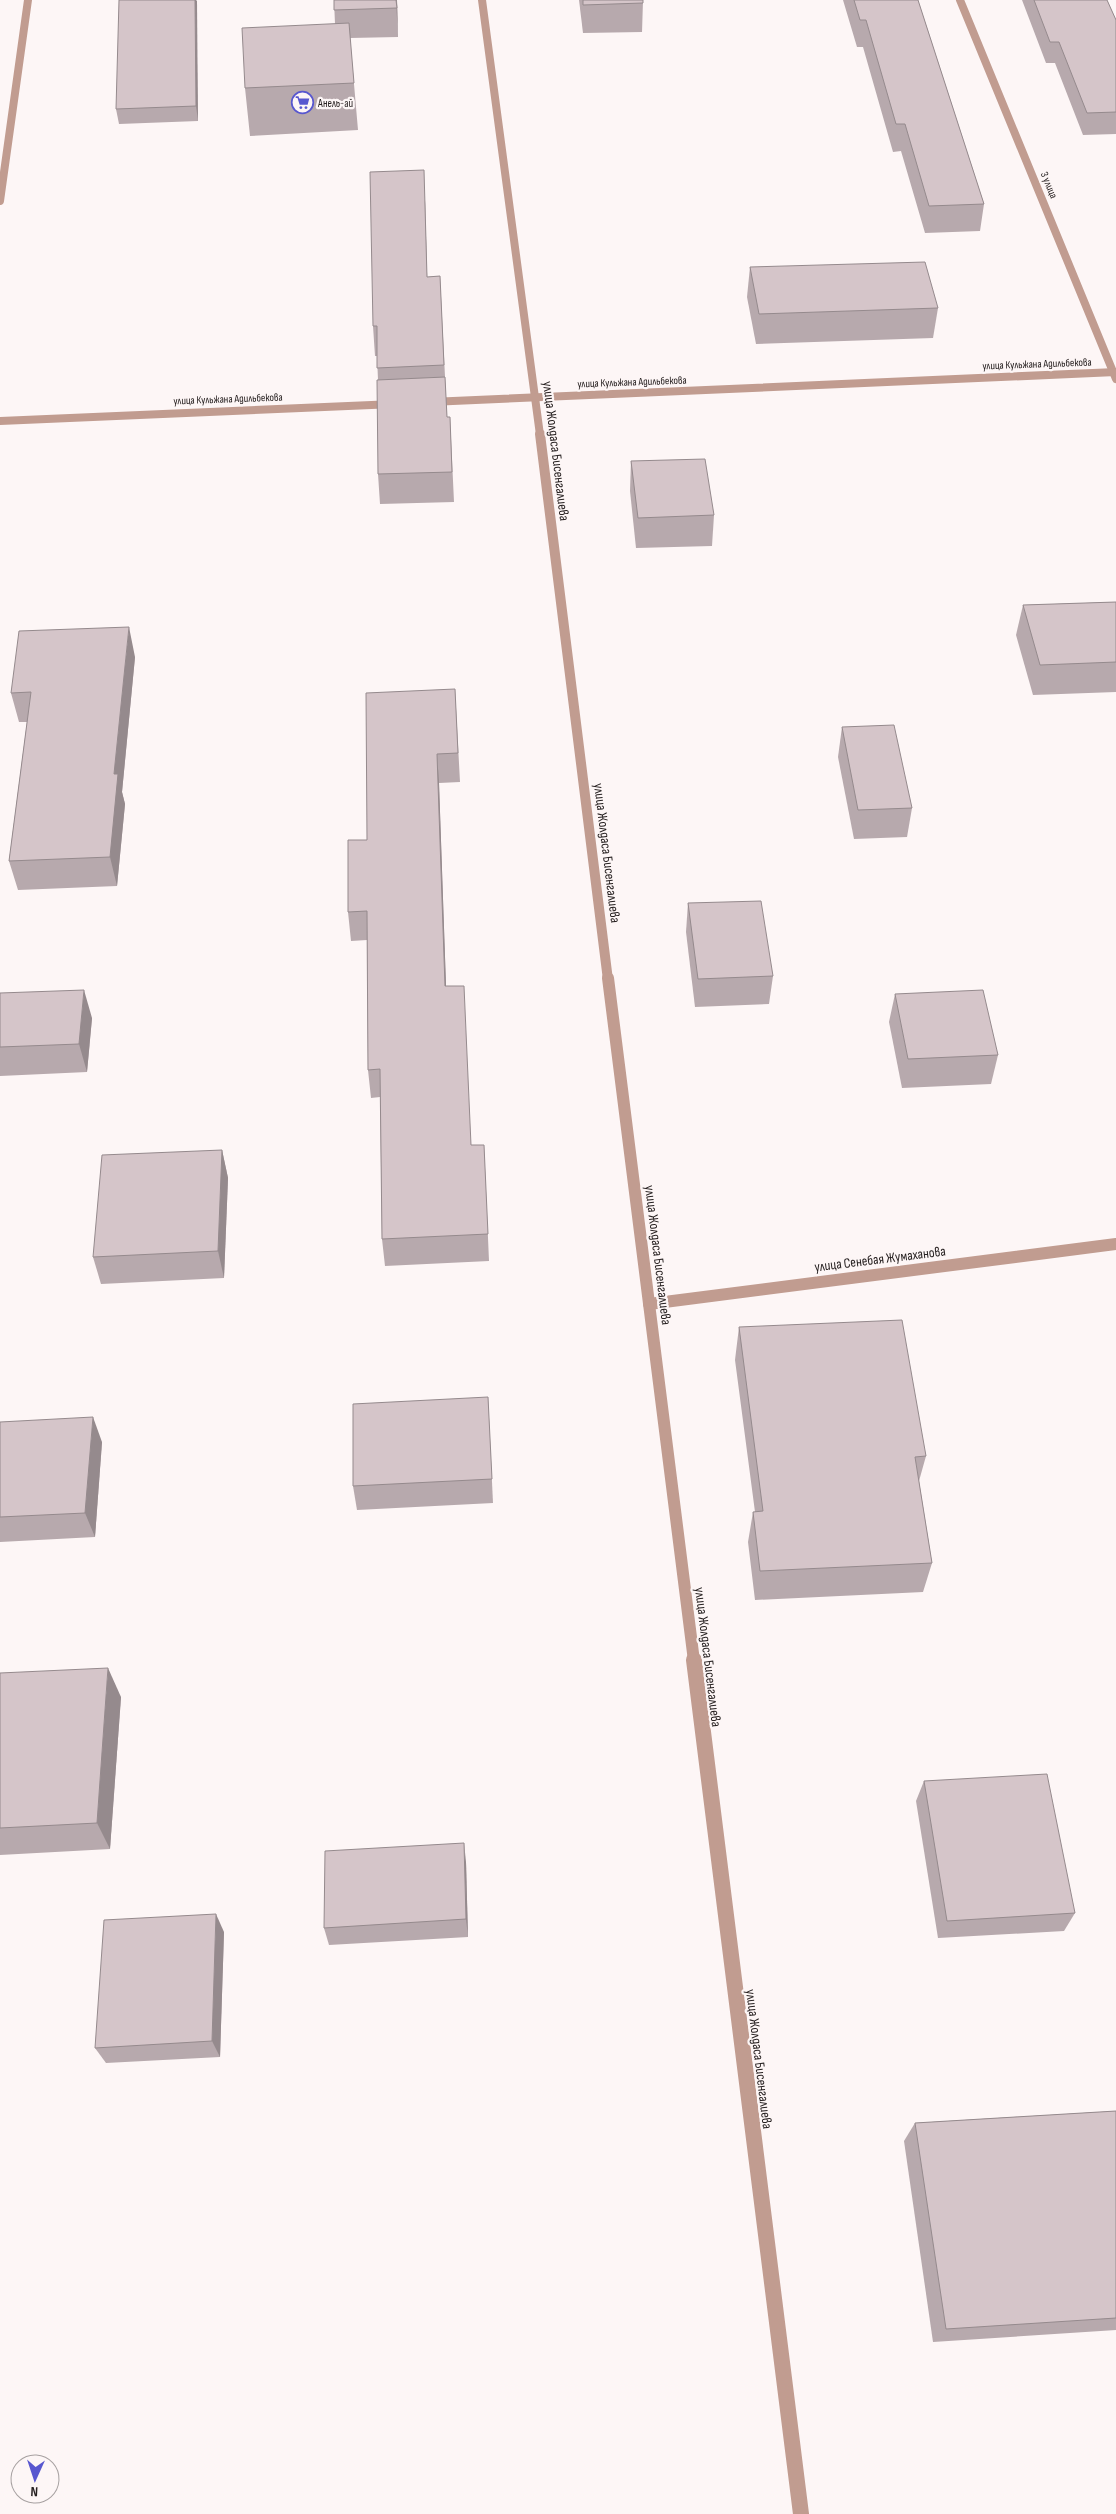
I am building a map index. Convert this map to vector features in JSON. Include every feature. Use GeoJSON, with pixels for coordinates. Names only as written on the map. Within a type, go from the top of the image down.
{"type":"FeatureCollection","features":[{"type":"Feature","properties":{"kind":"street"},"geometry":{"type":"LineString","coordinates":[[0,201],[28,0]]}},
{"type":"Feature","properties":{"kind":"street","name":"улица Жолдаса Бисенгалиева"},"geometry":{"type":"LineString","coordinates":[[482,0],[535,398],[801,2514]]}},
{"type":"Feature","properties":{"kind":"street","name":"3 улица"},"geometry":{"type":"LineString","coordinates":[[960,0],[1115,375]]}},
{"type":"Feature","properties":{"kind":"street","name":"улица Кульжана Адильбекова"},"geometry":{"type":"LineString","coordinates":[[416,403],[1115,375]]}},
{"type":"Feature","properties":{"kind":"street","name":"улица Кульжана Адильбекова"},"geometry":{"type":"LineString","coordinates":[[0,420],[406,403]]}},
{"type":"Feature","properties":{"kind":"street","name":"улица Сенебая Жумаханова"},"geometry":{"type":"LineString","coordinates":[[649,1304],[1116,1244]]}},
{"type":"Feature","properties":{"kind":"building"},"geometry":{"type":"Polygon","coordinates":[[[119,0],[195,0],[196,106],[116,109],[119,0]]]}},
{"type":"Feature","properties":{"kind":"building"},"geometry":{"type":"Polygon","coordinates":[[[334,0],[396,0],[397,8],[334,10],[334,0]]]}},
{"type":"Feature","properties":{"kind":"building"},"geometry":{"type":"Polygon","coordinates":[[[583,0],[643,0],[643,3],[583,5],[583,0]]]}},
{"type":"Feature","properties":{"kind":"building"},"geometry":{"type":"Polygon","coordinates":[[[854,0],[918,0],[984,204],[929,206],[905,124],[896,124],[866,20],[860,20],[854,0]]]}},
{"type":"Feature","properties":{"kind":"building"},"geometry":{"type":"Polygon","coordinates":[[[1034,0],[1107,0],[1116,20],[1116,112],[1087,113],[1059,42],[1050,42],[1034,0]]]}},
{"type":"Feature","properties":{"kind":"building"},"geometry":{"type":"Polygon","coordinates":[[[349,23],[354,83],[245,88],[242,28],[349,23]]]}},
{"type":"Feature","properties":{"kind":"building"},"geometry":{"type":"Polygon","coordinates":[[[424,170],[427,277],[440,276],[444,365],[377,368],[377,326],[373,326],[370,172],[424,170]]]}},
{"type":"Feature","properties":{"kind":"building"},"geometry":{"type":"Polygon","coordinates":[[[925,262],[938,308],[759,314],[750,267],[925,262]]]}},
{"type":"Feature","properties":{"kind":"building"},"geometry":{"type":"Polygon","coordinates":[[[445,377],[447,417],[450,417],[452,472],[378,474],[377,380],[445,377]]]}},
{"type":"Feature","properties":{"kind":"building"},"geometry":{"type":"Polygon","coordinates":[[[705,459],[714,515],[638,518],[631,461],[705,459]]]}},
{"type":"Feature","properties":{"kind":"building"},"geometry":{"type":"Polygon","coordinates":[[[1116,602],[1116,662],[1040,665],[1023,605],[1116,602]]]}},
{"type":"Feature","properties":{"kind":"building"},"geometry":{"type":"Polygon","coordinates":[[[129,627],[114,774],[118,774],[110,857],[9,861],[31,692],[11,693],[19,631],[129,627]]]}},
{"type":"Feature","properties":{"kind":"building"},"geometry":{"type":"Polygon","coordinates":[[[455,689],[458,753],[437,754],[445,986],[464,986],[471,1145],[484,1145],[488,1234],[382,1239],[380,1069],[368,1070],[367,911],[348,912],[348,840],[367,840],[366,693],[455,689]]]}},
{"type":"Feature","properties":{"kind":"building"},"geometry":{"type":"Polygon","coordinates":[[[894,725],[912,808],[858,810],[842,727],[894,725]]]}},
{"type":"Feature","properties":{"kind":"building"},"geometry":{"type":"Polygon","coordinates":[[[761,901],[773,976],[698,979],[688,903],[761,901]]]}},
{"type":"Feature","properties":{"kind":"building"},"geometry":{"type":"Polygon","coordinates":[[[84,990],[79,1044],[0,1047],[0,993],[84,990]]]}},
{"type":"Feature","properties":{"kind":"building"},"geometry":{"type":"Polygon","coordinates":[[[983,990],[998,1055],[908,1059],[895,994],[983,990]]]}},
{"type":"Feature","properties":{"kind":"building"},"geometry":{"type":"Polygon","coordinates":[[[222,1150],[218,1251],[93,1257],[102,1155],[222,1150]]]}},
{"type":"Feature","properties":{"kind":"building"},"geometry":{"type":"Polygon","coordinates":[[[902,1320],[926,1456],[915,1457],[932,1563],[760,1571],[753,1512],[763,1511],[739,1327],[902,1320]]]}},
{"type":"Feature","properties":{"kind":"building"},"geometry":{"type":"Polygon","coordinates":[[[488,1397],[492,1479],[353,1486],[353,1404],[488,1397]]]}},
{"type":"Feature","properties":{"kind":"building"},"geometry":{"type":"Polygon","coordinates":[[[93,1417],[85,1513],[0,1517],[0,1422],[93,1417]]]}},
{"type":"Feature","properties":{"kind":"building"},"geometry":{"type":"Polygon","coordinates":[[[108,1668],[97,1823],[0,1828],[0,1673],[108,1668]]]}},
{"type":"Feature","properties":{"kind":"building"},"geometry":{"type":"Polygon","coordinates":[[[1047,1774],[1075,1913],[947,1921],[924,1781],[1047,1774]]]}},
{"type":"Feature","properties":{"kind":"building"},"geometry":{"type":"Polygon","coordinates":[[[464,1843],[466,1919],[324,1928],[325,1851],[464,1843]]]}},
{"type":"Feature","properties":{"kind":"building"},"geometry":{"type":"Polygon","coordinates":[[[216,1914],[212,2041],[95,2048],[104,1920],[216,1914]]]}},
{"type":"Feature","properties":{"kind":"building"},"geometry":{"type":"Polygon","coordinates":[[[1116,2111],[1116,2318],[946,2329],[915,2123],[1116,2111]]]}},
{"type":"Feature","properties":{"kind":"place","name":"Анель-ай"},"geometry":{"type":"Point","coordinates":[302,103]}}]}
